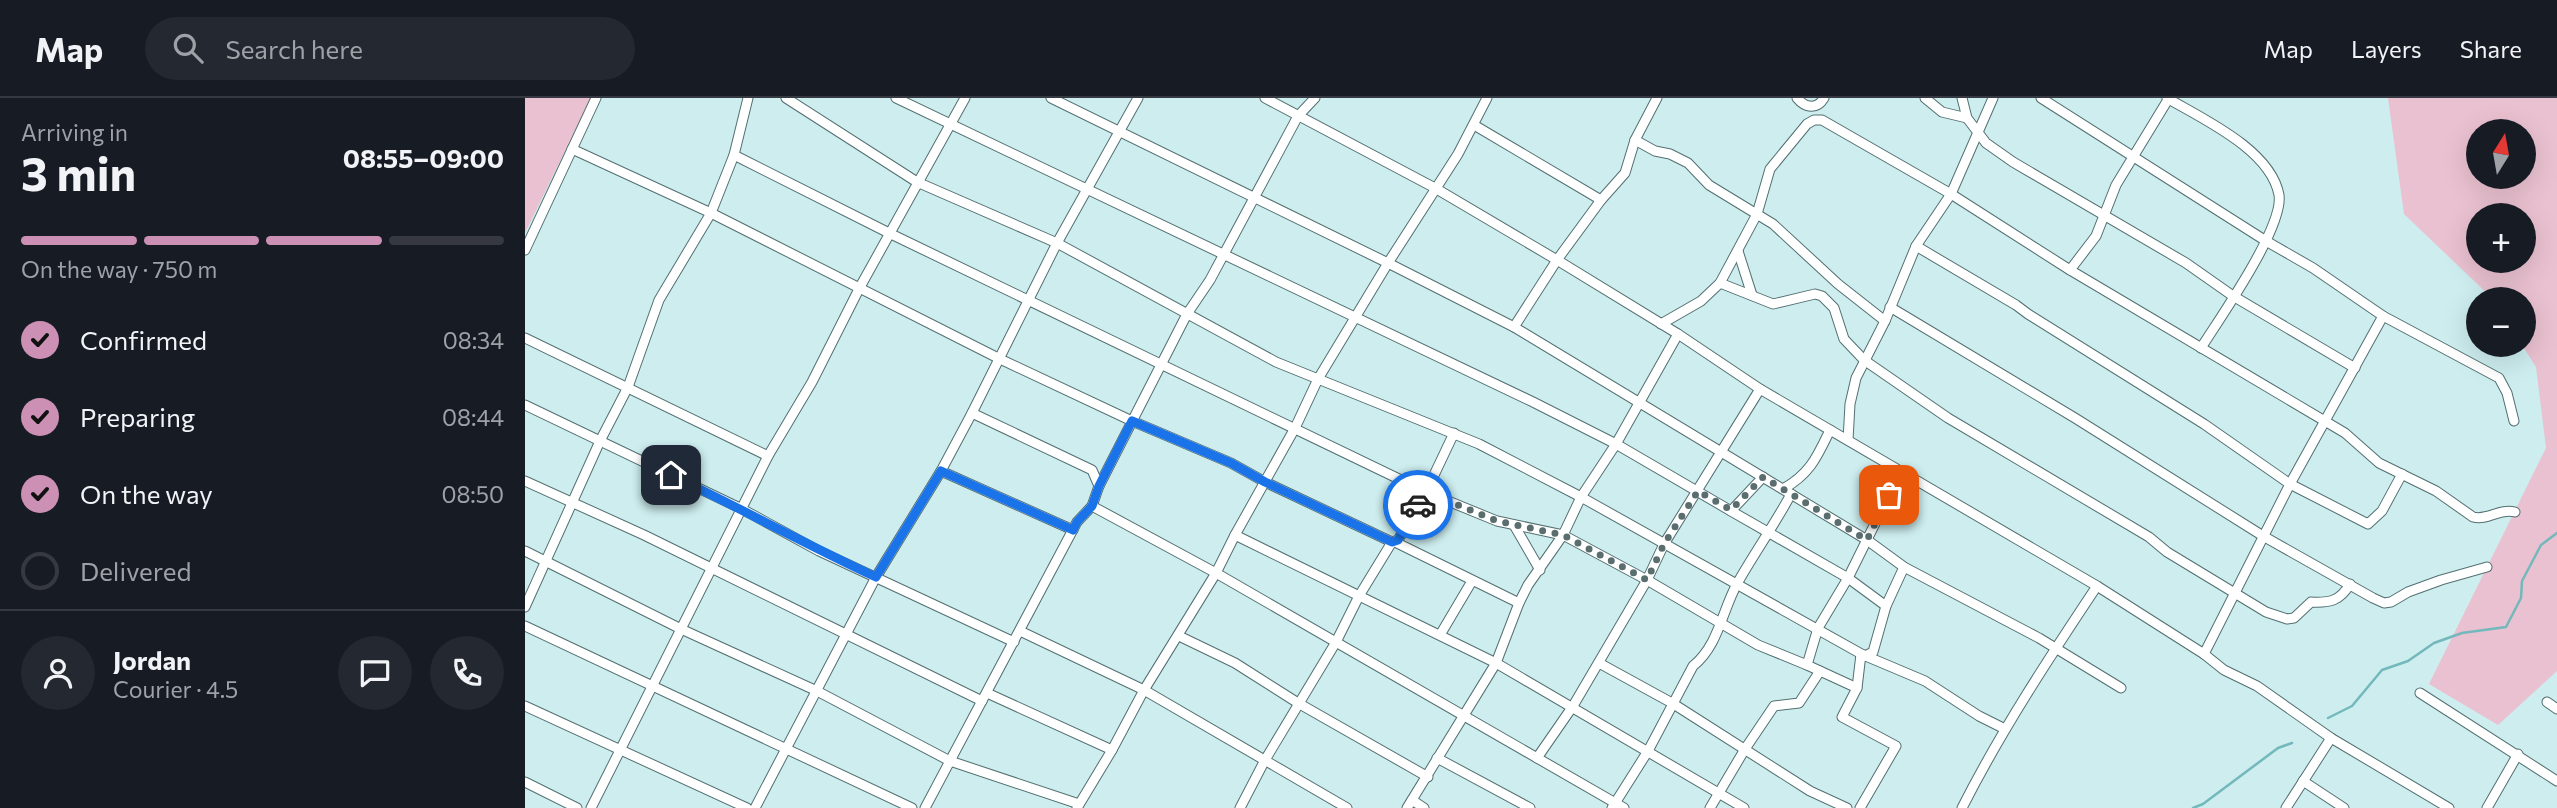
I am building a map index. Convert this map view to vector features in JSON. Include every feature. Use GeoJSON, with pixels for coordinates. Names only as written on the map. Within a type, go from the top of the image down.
{"type":"FeatureCollection","features":[{"type":"Feature","properties":{"kind":"street"},"geometry":{"type":"LineString","coordinates":[[525,250],[596,98]]}},
{"type":"Feature","properties":{"kind":"street"},"geometry":{"type":"LineString","coordinates":[[525,607],[600,441],[628,387],[659,300],[711,213],[734,155],[748,98]]}},
{"type":"Feature","properties":{"kind":"street"},"geometry":{"type":"LineString","coordinates":[[786,98],[917,182],[1057,243],[1276,362],[1454,433],[1581,497],[1861,654],[1925,681],[1979,716],[2005,729]]}},
{"type":"Feature","properties":{"kind":"street"},"geometry":{"type":"LineString","coordinates":[[896,98],[1616,444],[1847,578],[1886,606]]}},
{"type":"Feature","properties":{"kind":"street"},"geometry":{"type":"LineString","coordinates":[[591,808],[768,456],[812,382],[860,287],[965,98]]}},
{"type":"Feature","properties":{"kind":"street"},"geometry":{"type":"LineString","coordinates":[[1051,98],[1514,327],[1867,540],[1905,567],[2056,648],[2121,688]]}},
{"type":"Feature","properties":{"kind":"street"},"geometry":{"type":"LineString","coordinates":[[755,808],[848,635],[876,577],[941,471],[1030,301],[1057,243],[1138,98]]}},
{"type":"Feature","properties":{"kind":"street"},"geometry":{"type":"LineString","coordinates":[[1265,98],[1435,188],[1557,260],[1678,334],[1760,389],[2097,586],[2204,654],[2224,670],[2257,687],[2331,738],[2449,808]]}},
{"type":"Feature","properties":{"kind":"street"},"geometry":{"type":"LineString","coordinates":[[925,808],[1077,522],[1092,506],[1099,486],[1187,313],[1210,280],[1298,116],[1315,98]]}},
{"type":"Feature","properties":{"kind":"street"},"geometry":{"type":"LineString","coordinates":[[525,551],[681,629],[817,691],[950,761],[1078,806],[1144,690],[1216,573],[1295,428],[1318,379],[1474,125],[1487,98]]}},
{"type":"Feature","properties":{"kind":"street"},"geometry":{"type":"LineString","coordinates":[[1514,327],[1557,260],[1601,200],[1625,173],[1635,140],[1657,98]]}},
{"type":"Feature","properties":{"kind":"street"},"geometry":{"type":"LineString","coordinates":[[1797,98],[1803,105],[1817,103]]}},
{"type":"Feature","properties":{"kind":"street"},"geometry":{"type":"LineString","coordinates":[[1925,98],[1943,112],[1967,118]]}},
{"type":"Feature","properties":{"kind":"street"},"geometry":{"type":"LineString","coordinates":[[1962,98],[1967,118],[1977,132],[1986,143],[2013,162],[2105,214],[2186,263],[2233,296],[2355,368]]}},
{"type":"Feature","properties":{"kind":"street"},"geometry":{"type":"LineString","coordinates":[[1848,440],[1852,392],[1864,360],[1885,321],[1916,246],[1951,194],[1993,98]]}},
{"type":"Feature","properties":{"kind":"street"},"geometry":{"type":"LineString","coordinates":[[2041,98],[2313,268],[2383,317],[2499,377],[2507,393],[2514,421]]}},
{"type":"Feature","properties":{"kind":"street"},"geometry":{"type":"LineString","coordinates":[[2070,270],[2096,236],[2109,199],[2168,98],[2225,132],[2264,166],[2279,194],[2279,207],[2266,241],[2201,348]]}},
{"type":"Feature","properties":{"kind":"street"},"geometry":{"type":"LineString","coordinates":[[1661,324],[1701,301],[1720,283],[1757,214],[1770,169],[1807,124],[1817,103]]}},
{"type":"Feature","properties":{"kind":"street"},"geometry":{"type":"LineString","coordinates":[[1817,103],[1832,125]]}},
{"type":"Feature","properties":{"kind":"street"},"geometry":{"type":"LineString","coordinates":[[1807,124],[1822,120],[1951,194],[2070,270],[2344,433],[2379,463],[2436,491],[2473,517],[2480,519],[2500,510],[2515,512]]}},
{"type":"Feature","properties":{"kind":"street"},"geometry":{"type":"LineString","coordinates":[[1474,125],[1601,200]]}},
{"type":"Feature","properties":{"kind":"street"},"geometry":{"type":"LineString","coordinates":[[1635,140],[1655,151],[1670,154],[1688,163],[1709,185],[1773,225],[1838,284],[1885,321]]}},
{"type":"Feature","properties":{"kind":"street"},"geometry":{"type":"LineString","coordinates":[[572,149],[711,213],[1000,359],[1132,421],[1231,463],[1265,482],[1519,603]]}},
{"type":"Feature","properties":{"kind":"street"},"geometry":{"type":"LineString","coordinates":[[734,155],[891,234],[1426,492],[1497,521],[1563,535],[1758,645],[1857,688]]}},
{"type":"Feature","properties":{"kind":"street"},"geometry":{"type":"LineString","coordinates":[[1916,246],[2017,305],[2204,424],[2290,484],[2368,524],[2382,511],[2402,474]]}},
{"type":"Feature","properties":{"kind":"street"},"geometry":{"type":"LineString","coordinates":[[1738,251],[1752,295]]}},
{"type":"Feature","properties":{"kind":"street"},"geometry":{"type":"LineString","coordinates":[[1720,283],[1773,304],[1815,294],[1822,296],[1834,308],[1844,339],[1864,360],[1948,418],[2149,537],[2167,552],[2266,612],[2287,619],[2294,618],[2311,602],[2342,597],[2350,584]]}},
{"type":"Feature","properties":{"kind":"street"},"geometry":{"type":"LineString","coordinates":[[1890,307],[2075,418],[2263,536],[2384,603],[2441,580],[2487,567]]}},
{"type":"Feature","properties":{"kind":"street"},"geometry":{"type":"LineString","coordinates":[[2204,654],[2290,484],[2383,317]]}},
{"type":"Feature","properties":{"kind":"street"},"geometry":{"type":"LineString","coordinates":[[1424,808],[1409,804],[1496,663],[1519,603],[1563,535],[1581,497],[1616,444],[1678,334]]}},
{"type":"Feature","properties":{"kind":"street"},"geometry":{"type":"LineString","coordinates":[[525,338],[768,456]]}},
{"type":"Feature","properties":{"kind":"street"},"geometry":{"type":"LineString","coordinates":[[1537,758],[1599,663],[1647,580],[1664,544],[1760,389]]}},
{"type":"Feature","properties":{"kind":"street"},"geometry":{"type":"LineString","coordinates":[[525,405],[742,509],[819,551],[1014,642]]}},
{"type":"Feature","properties":{"kind":"street"},"geometry":{"type":"LineString","coordinates":[[972,413],[1092,470],[1099,486]]}},
{"type":"Feature","properties":{"kind":"street"},"geometry":{"type":"LineString","coordinates":[[1092,506],[1216,573],[1617,806],[1693,666],[1702,659],[1711,645],[1737,584],[1770,533],[1787,492],[1808,470],[1830,430]]}},
{"type":"Feature","properties":{"kind":"street"},"geometry":{"type":"LineString","coordinates":[[1240,808],[1265,760],[1336,642],[1359,596],[1426,492],[1454,433]]}},
{"type":"Feature","properties":{"kind":"street"},"geometry":{"type":"LineString","coordinates":[[941,471],[1073,530]]}},
{"type":"Feature","properties":{"kind":"street"},"geometry":{"type":"LineString","coordinates":[[1807,665],[1818,628],[1847,578],[1900,473]]}},
{"type":"Feature","properties":{"kind":"street"},"geometry":{"type":"LineString","coordinates":[[1731,510],[1763,477]]}},
{"type":"Feature","properties":{"kind":"street"},"geometry":{"type":"LineString","coordinates":[[525,481],[848,635],[985,697],[1112,750]]}},
{"type":"Feature","properties":{"kind":"street"},"geometry":{"type":"LineString","coordinates":[[1514,525],[1540,570]]}},
{"type":"Feature","properties":{"kind":"street"},"geometry":{"type":"LineString","coordinates":[[1235,535],[1496,663],[1745,808]]}},
{"type":"Feature","properties":{"kind":"street"},"geometry":{"type":"LineString","coordinates":[[1861,654],[1870,655],[1873,652],[1886,606],[1905,567]]}},
{"type":"Feature","properties":{"kind":"street"},"geometry":{"type":"LineString","coordinates":[[1440,635],[1472,581]]}},
{"type":"Feature","properties":{"kind":"street"},"geometry":{"type":"LineString","coordinates":[[1962,808],[2005,729],[2097,586]]}},
{"type":"Feature","properties":{"kind":"street"},"geometry":{"type":"LineString","coordinates":[[525,626],[912,808]]}},
{"type":"Feature","properties":{"kind":"street"},"geometry":{"type":"LineString","coordinates":[[1020,631],[1144,690],[1347,808]]}},
{"type":"Feature","properties":{"kind":"street"},"geometry":{"type":"LineString","coordinates":[[1179,636],[1235,663],[1298,703],[1428,777]]}},
{"type":"Feature","properties":{"kind":"street"},"geometry":{"type":"LineString","coordinates":[[1860,808],[1896,746],[1842,717],[1857,688],[1861,654]]}},
{"type":"Feature","properties":{"kind":"street"},"geometry":{"type":"LineString","coordinates":[[1599,663],[1672,703],[1810,791],[1847,808]]}},
{"type":"Feature","properties":{"kind":"street"},"geometry":{"type":"LineString","coordinates":[[1710,808],[1774,706],[1799,703],[1820,671]]}},
{"type":"Feature","properties":{"kind":"street"},"geometry":{"type":"LineString","coordinates":[[2420,693],[2557,780]]}},
{"type":"Feature","properties":{"kind":"street"},"geometry":{"type":"LineString","coordinates":[[2547,702],[2557,709]]}},
{"type":"Feature","properties":{"kind":"street"},"geometry":{"type":"LineString","coordinates":[[525,706],[747,808]]}},
{"type":"Feature","properties":{"kind":"street"},"geometry":{"type":"LineString","coordinates":[[2285,808],[2331,738]]}},
{"type":"Feature","properties":{"kind":"street"},"geometry":{"type":"LineString","coordinates":[[2487,808],[2518,754]]}},
{"type":"Feature","properties":{"kind":"street"},"geometry":{"type":"LineString","coordinates":[[1437,758],[1527,807]]}},
{"type":"Feature","properties":{"kind":"street"},"geometry":{"type":"LineString","coordinates":[[2303,781],[2344,808]]}},
{"type":"Feature","properties":{"kind":"street"},"geometry":{"type":"LineString","coordinates":[[525,782],[577,808]]}},
{"type":"Feature","properties":{"kind":"shaded area"},"geometry":{"type":"Polygon","coordinates":[[[525,98],[591,98],[525,233],[525,98]]]}},
{"type":"Feature","properties":{"kind":"shaded area"},"geometry":{"type":"Polygon","coordinates":[[[2388,98],[2557,98],[2557,671],[2498,725],[2429,684],[2546,448],[2536,367],[2530,357],[2536,357],[2536,287],[2480,287],[2404,214],[2388,98]]]}},
{"type":"Feature","properties":{"kind":"waterway"},"geometry":{"type":"LineString","coordinates":[[2328,718],[2352,706],[2382,670],[2408,661],[2434,643],[2462,633],[2506,627],[2521,598],[2522,581],[2541,545],[2557,533]]}},
{"type":"Feature","properties":{"kind":"waterway"},"geometry":{"type":"LineString","coordinates":[[2193,808],[2203,804],[2278,748],[2292,743]]}},
{"type":"Feature","properties":{"kind":"way so far"},"geometry":{"type":"LineString","coordinates":[[1418,505],[1426,492],[1497,521],[1563,535],[1647,580],[1664,544],[1698,491],[1731,510],[1763,477],[1867,540],[1889,495]]}},
{"type":"Feature","properties":{"kind":"route"},"geometry":{"type":"LineString","coordinates":[[671,475],[781,529],[819,551],[876,577],[941,471],[1073,530],[1092,506],[1099,486],[1132,421],[1231,463],[1392,542],[1398,540],[1418,505]]}}]}
